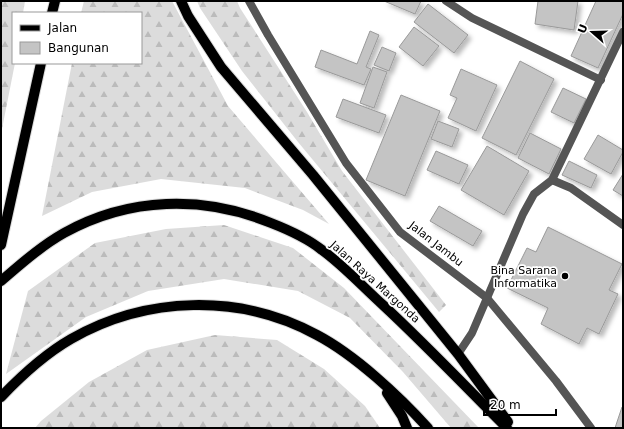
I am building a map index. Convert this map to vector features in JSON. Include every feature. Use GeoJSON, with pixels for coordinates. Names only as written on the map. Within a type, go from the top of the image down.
{"type":"FeatureCollection","features":[{"type":"Feature","properties":{"kind":"main road"},"geometry":{"type":"LineString","coordinates":[[52,12],[55,1]]}},
{"type":"Feature","properties":{"kind":"main road"},"geometry":{"type":"LineString","coordinates":[[181,1],[188,16],[221,67],[313,175],[458,354],[513,428]]}},
{"type":"Feature","properties":{"kind":"main road"},"geometry":{"type":"LineString","coordinates":[[1,245],[41,64]]}},
{"type":"Feature","properties":{"kind":"main road","name":"Jalan Raya Margonda"},"geometry":{"type":"LineString","coordinates":[[1,281],[63,233],[79,225],[113,213],[152,204],[175,203],[196,204],[241,212],[282,227],[322,249],[401,322],[507,428]]}},
{"type":"Feature","properties":{"kind":"main road"},"geometry":{"type":"LineString","coordinates":[[1,397],[15,382],[51,353],[69,340],[86,331],[130,314],[156,308],[181,305],[226,306],[275,317],[317,335],[336,346],[372,374],[404,403],[428,428]]}},
{"type":"Feature","properties":{"kind":"main road"},"geometry":{"type":"LineString","coordinates":[[372,374],[391,399],[402,416],[407,428]]}},
{"type":"Feature","properties":{"kind":"street","name":"Jalan Jambu"},"geometry":{"type":"LineString","coordinates":[[249,1],[268,36],[346,164],[400,232],[487,298],[556,381],[591,428]]}},
{"type":"Feature","properties":{"kind":"street"},"geometry":{"type":"LineString","coordinates":[[446,1],[472,18],[601,80]]}},
{"type":"Feature","properties":{"kind":"street"},"geometry":{"type":"LineString","coordinates":[[458,354],[472,333],[516,228],[534,194],[552,180],[623,32]]}},
{"type":"Feature","properties":{"kind":"street"},"geometry":{"type":"LineString","coordinates":[[552,180],[572,188],[623,225]]}},
{"type":"Feature","properties":{"kind":"green space"},"geometry":{"type":"Polygon","coordinates":[[[1,1],[25,1],[23,12],[12,12],[12,64],[15,64],[1,134],[1,1]]]}},
{"type":"Feature","properties":{"kind":"green space"},"geometry":{"type":"Polygon","coordinates":[[[84,1],[172,1],[228,106],[329,224],[303,210],[245,188],[161,179],[92,192],[42,216],[72,64],[142,64],[142,12],[81,12],[84,1]]]}},
{"type":"Feature","properties":{"kind":"green space"},"geometry":{"type":"Polygon","coordinates":[[[197,1],[237,1],[307,112],[342,171],[446,305],[439,312],[298,142],[242,71],[200,8],[197,1]]]}},
{"type":"Feature","properties":{"kind":"green space"},"geometry":{"type":"Polygon","coordinates":[[[224,225],[293,248],[344,288],[479,428],[451,428],[403,372],[350,318],[298,291],[224,279],[148,291],[86,317],[6,374],[28,291],[95,243],[166,229],[224,225]]]}},
{"type":"Feature","properties":{"kind":"green space"},"geometry":{"type":"Polygon","coordinates":[[[215,335],[277,340],[324,369],[365,406],[380,428],[35,428],[41,421],[89,382],[147,350],[215,335]]]}},
{"type":"Feature","properties":{"kind":"building"},"geometry":{"type":"Polygon","coordinates":[[[384,1],[421,1],[415,14],[384,1]]]}},
{"type":"Feature","properties":{"kind":"building"},"geometry":{"type":"Polygon","coordinates":[[[538,1],[578,1],[574,30],[535,24],[538,1]]]}},
{"type":"Feature","properties":{"kind":"building"},"geometry":{"type":"Polygon","coordinates":[[[596,1],[623,1],[623,14],[598,68],[571,56],[596,1]]]}},
{"type":"Feature","properties":{"kind":"building"},"geometry":{"type":"Polygon","coordinates":[[[428,4],[468,35],[454,53],[414,22],[428,4]]]}},
{"type":"Feature","properties":{"kind":"building"},"geometry":{"type":"Polygon","coordinates":[[[414,27],[439,46],[423,66],[399,47],[414,27]]]}},
{"type":"Feature","properties":{"kind":"building"},"geometry":{"type":"Polygon","coordinates":[[[370,31],[379,35],[366,67],[371,69],[364,85],[315,67],[321,50],[357,64],[370,31]]]}},
{"type":"Feature","properties":{"kind":"building"},"geometry":{"type":"Polygon","coordinates":[[[382,47],[396,53],[389,71],[374,65],[382,47]]]}},
{"type":"Feature","properties":{"kind":"building"},"geometry":{"type":"Polygon","coordinates":[[[520,61],[554,79],[516,155],[482,138],[520,61]]]}},
{"type":"Feature","properties":{"kind":"building"},"geometry":{"type":"Polygon","coordinates":[[[373,67],[387,72],[374,108],[360,103],[373,67]]]}},
{"type":"Feature","properties":{"kind":"building"},"geometry":{"type":"Polygon","coordinates":[[[461,69],[497,85],[476,131],[448,118],[457,98],[450,95],[461,69]]]}},
{"type":"Feature","properties":{"kind":"building"},"geometry":{"type":"Polygon","coordinates":[[[563,88],[586,99],[574,123],[551,112],[563,88]]]}},
{"type":"Feature","properties":{"kind":"building"},"geometry":{"type":"Polygon","coordinates":[[[401,95],[440,111],[405,196],[366,180],[401,95]]]}},
{"type":"Feature","properties":{"kind":"building"},"geometry":{"type":"Polygon","coordinates":[[[343,99],[386,115],[379,133],[336,117],[343,99]]]}},
{"type":"Feature","properties":{"kind":"building"},"geometry":{"type":"Polygon","coordinates":[[[438,121],[459,129],[452,147],[431,139],[438,121]]]}},
{"type":"Feature","properties":{"kind":"building"},"geometry":{"type":"Polygon","coordinates":[[[530,133],[561,149],[549,174],[518,158],[530,133]]]}},
{"type":"Feature","properties":{"kind":"building"},"geometry":{"type":"Polygon","coordinates":[[[598,135],[623,150],[611,174],[584,159],[598,135]]]}},
{"type":"Feature","properties":{"kind":"building"},"geometry":{"type":"Polygon","coordinates":[[[487,146],[529,171],[504,215],[461,190],[487,146]]]}},
{"type":"Feature","properties":{"kind":"building"},"geometry":{"type":"Polygon","coordinates":[[[436,151],[468,165],[459,184],[427,170],[436,151]]]}},
{"type":"Feature","properties":{"kind":"building"},"geometry":{"type":"Polygon","coordinates":[[[569,161],[597,175],[591,188],[562,175],[569,161]]]}},
{"type":"Feature","properties":{"kind":"building"},"geometry":{"type":"Polygon","coordinates":[[[623,174],[623,196],[613,190],[623,174]]]}},
{"type":"Feature","properties":{"kind":"building"},"geometry":{"type":"Polygon","coordinates":[[[439,206],[482,231],[473,246],[430,221],[439,206]]]}},
{"type":"Feature","properties":{"kind":"building","name":"Bina Sarana Informatika"},"geometry":{"type":"Polygon","coordinates":[[[548,227],[622,264],[609,290],[618,294],[599,334],[587,328],[579,344],[541,324],[548,308],[507,288],[527,248],[536,252],[548,227]]]}},
{"type":"Feature","properties":{"kind":"building"},"geometry":{"type":"Polygon","coordinates":[[[622,407],[623,428],[615,428],[622,407]]]}},
{"type":"Feature","properties":{"kind":"place","name":"Bina Sarana Informatika"},"geometry":{"type":"Point","coordinates":[565,276]}}]}
